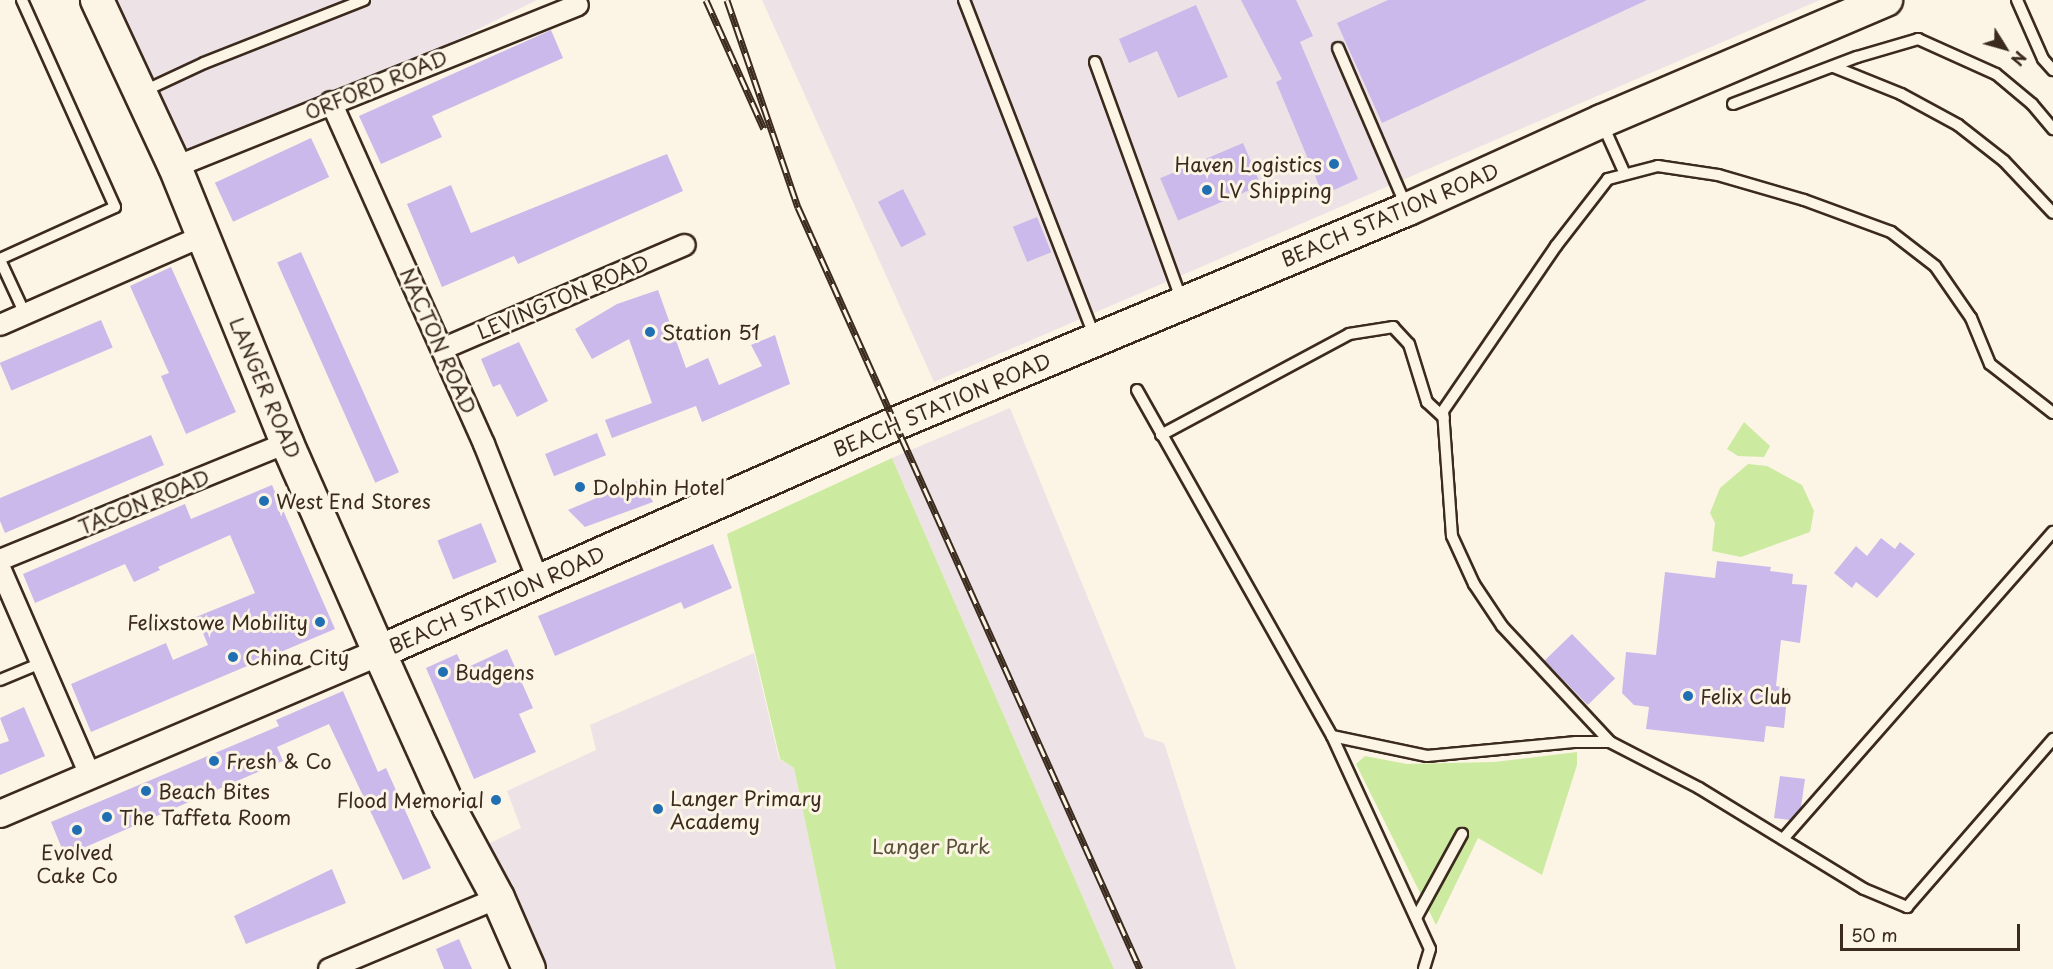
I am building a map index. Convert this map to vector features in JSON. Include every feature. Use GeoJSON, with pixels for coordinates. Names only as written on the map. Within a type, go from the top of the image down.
{"type":"FeatureCollection","features":[{"type":"Feature","properties":{"kind":"main road","name":"LANGER ROAD"},"geometry":{"type":"LineString","coordinates":[[97,0],[142,92],[287,443],[449,807],[498,898],[529,969]]}},
{"type":"Feature","properties":{"kind":"main road","name":"BEACH STATION ROAD"},"geometry":{"type":"LineString","coordinates":[[380,652],[1096,340],[1408,209],[1602,121],[1886,0]]}},
{"type":"Feature","properties":{"kind":"street","name":"ORFORD ROAD"},"geometry":{"type":"LineString","coordinates":[[175,168],[332,102],[578,5]]}},
{"type":"Feature","properties":{"kind":"street","name":"NACTON ROAD"},"geometry":{"type":"LineString","coordinates":[[332,102],[442,349],[539,582]]}},
{"type":"Feature","properties":{"kind":"street"},"geometry":{"type":"LineString","coordinates":[[0,325],[203,237]]}},
{"type":"Feature","properties":{"kind":"street","name":"LEVINGTON ROAD"},"geometry":{"type":"LineString","coordinates":[[442,349],[685,245]]}},
{"type":"Feature","properties":{"kind":"street","name":"TACON ROAD"},"geometry":{"type":"LineString","coordinates":[[0,560],[287,443]]}},
{"type":"Feature","properties":{"kind":"street"},"geometry":{"type":"LineString","coordinates":[[0,568],[90,775]]}},
{"type":"Feature","properties":{"kind":"street","name":"BEACH STATION ROAD"},"geometry":{"type":"LineString","coordinates":[[0,814],[380,652]]}},
{"type":"Feature","properties":{"kind":"street"},"geometry":{"type":"LineString","coordinates":[[329,969],[498,898]]}},
{"type":"Feature","properties":{"kind":"lane"},"geometry":{"type":"LineString","coordinates":[[22,0],[115,207],[0,260],[25,314]]}},
{"type":"Feature","properties":{"kind":"lane"},"geometry":{"type":"LineString","coordinates":[[142,92],[204,63],[364,0]]}},
{"type":"Feature","properties":{"kind":"lane"},"geometry":{"type":"LineString","coordinates":[[964,0],[1096,340]]}},
{"type":"Feature","properties":{"kind":"lane"},"geometry":{"type":"LineString","coordinates":[[2018,0],[2043,59],[2053,70]]}},
{"type":"Feature","properties":{"kind":"lane"},"geometry":{"type":"LineString","coordinates":[[1733,104],[1918,39],[1996,74],[2032,104],[2053,129]]}},
{"type":"Feature","properties":{"kind":"lane"},"geometry":{"type":"LineString","coordinates":[[1338,48],[1408,209]]}},
{"type":"Feature","properties":{"kind":"lane"},"geometry":{"type":"LineString","coordinates":[[1095,62],[1183,303]]}},
{"type":"Feature","properties":{"kind":"lane"},"geometry":{"type":"LineString","coordinates":[[1834,67],[1901,94],[1958,125],[2004,161],[2053,213]]}},
{"type":"Feature","properties":{"kind":"lane"},"geometry":{"type":"LineString","coordinates":[[1602,121],[1624,172]]}},
{"type":"Feature","properties":{"kind":"lane"},"geometry":{"type":"LineString","coordinates":[[2053,413],[1990,364],[1971,318],[1935,266],[1891,232],[1804,200],[1718,175],[1658,166],[1624,172],[1608,179],[1556,246],[1443,411],[1452,536],[1474,584],[1502,626],[1610,742],[1699,788],[1864,889],[1907,907],[2053,739]]}},
{"type":"Feature","properties":{"kind":"lane"},"geometry":{"type":"LineString","coordinates":[[1161,435],[1349,334],[1393,327],[1409,344],[1427,402],[1444,418]]}},
{"type":"Feature","properties":{"kind":"lane"},"geometry":{"type":"LineString","coordinates":[[1137,390],[1332,736],[1430,949],[1424,969]]}},
{"type":"Feature","properties":{"kind":"lane"},"geometry":{"type":"LineString","coordinates":[[1783,839],[2053,532]]}},
{"type":"Feature","properties":{"kind":"lane"},"geometry":{"type":"LineString","coordinates":[[0,681],[41,663]]}},
{"type":"Feature","properties":{"kind":"lane"},"geometry":{"type":"LineString","coordinates":[[1332,736],[1427,756],[1576,742],[1610,742]]}},
{"type":"Feature","properties":{"kind":"lane"},"geometry":{"type":"LineString","coordinates":[[1416,918],[1462,834]]}},
{"type":"Feature","properties":{"kind":"shaded area"},"geometry":{"type":"Polygon","coordinates":[[[97,0],[537,0],[331,102],[175,167],[97,0]]]}},
{"type":"Feature","properties":{"kind":"shaded area"},"geometry":{"type":"Polygon","coordinates":[[[762,0],[1820,0],[934,382],[762,0]]]}},
{"type":"Feature","properties":{"kind":"shaded area"},"geometry":{"type":"Polygon","coordinates":[[[1010,408],[1145,737],[1164,743],[1236,969],[1114,969],[892,458],[1010,408]]]}},
{"type":"Feature","properties":{"kind":"shaded area","name":"Langer Primary Academy"},"geometry":{"type":"Polygon","coordinates":[[[754,653],[779,759],[794,768],[836,969],[545,969],[488,844],[521,828],[507,791],[596,750],[590,725],[754,653]]]}},
{"type":"Feature","properties":{"kind":"green space"},"geometry":{"type":"Polygon","coordinates":[[[1744,422],[1770,446],[1764,457],[1738,456],[1727,449],[1744,422]]]}},
{"type":"Feature","properties":{"kind":"green space","name":"Langer Park"},"geometry":{"type":"Polygon","coordinates":[[[892,458],[1114,969],[836,969],[794,768],[780,759],[727,534],[892,458]]]}},
{"type":"Feature","properties":{"kind":"green space"},"geometry":{"type":"Polygon","coordinates":[[[1748,464],[1767,466],[1802,485],[1814,511],[1810,532],[1741,557],[1712,551],[1715,523],[1710,513],[1720,488],[1748,464]]]}},
{"type":"Feature","properties":{"kind":"green space"},"geometry":{"type":"Polygon","coordinates":[[[1577,752],[1577,765],[1542,875],[1478,838],[1436,925],[1356,764],[1365,756],[1407,764],[1494,762],[1577,752]]]}},
{"type":"Feature","properties":{"kind":"building"},"geometry":{"type":"Polygon","coordinates":[[[1241,0],[1296,0],[1313,36],[1300,42],[1358,179],[1323,195],[1276,82],[1282,79],[1241,0]]]}},
{"type":"Feature","properties":{"kind":"building"},"geometry":{"type":"Polygon","coordinates":[[[1388,0],[1647,0],[1382,123],[1337,23],[1388,0]]]}},
{"type":"Feature","properties":{"kind":"building"},"geometry":{"type":"Polygon","coordinates":[[[1196,5],[1228,77],[1178,98],[1157,51],[1129,63],[1119,39],[1196,5]]]}},
{"type":"Feature","properties":{"kind":"building"},"geometry":{"type":"Polygon","coordinates":[[[551,30],[563,58],[432,116],[442,137],[381,164],[359,116],[551,30]]]}},
{"type":"Feature","properties":{"kind":"building"},"geometry":{"type":"Polygon","coordinates":[[[311,138],[329,177],[233,222],[215,183],[311,138]]]}},
{"type":"Feature","properties":{"kind":"building"},"geometry":{"type":"Polygon","coordinates":[[[1243,143],[1261,185],[1178,221],[1160,178],[1243,143]]]}},
{"type":"Feature","properties":{"kind":"building"},"geometry":{"type":"Polygon","coordinates":[[[667,154],[683,191],[518,264],[514,256],[442,287],[407,204],[451,185],[471,233],[667,154]]]}},
{"type":"Feature","properties":{"kind":"building"},"geometry":{"type":"Polygon","coordinates":[[[903,189],[926,234],[901,247],[878,202],[903,189]]]}},
{"type":"Feature","properties":{"kind":"building"},"geometry":{"type":"Polygon","coordinates":[[[1037,217],[1051,252],[1027,262],[1013,227],[1037,217]]]}},
{"type":"Feature","properties":{"kind":"building"},"geometry":{"type":"Polygon","coordinates":[[[301,252],[399,472],[375,483],[277,263],[301,252]]]}},
{"type":"Feature","properties":{"kind":"building"},"geometry":{"type":"Polygon","coordinates":[[[171,267],[236,412],[186,434],[161,376],[169,373],[130,286],[171,267]]]}},
{"type":"Feature","properties":{"kind":"building"},"geometry":{"type":"Polygon","coordinates":[[[658,290],[686,368],[708,358],[719,385],[762,366],[751,345],[775,335],[790,384],[702,422],[696,406],[612,438],[605,420],[652,403],[629,339],[592,359],[575,329],[617,304],[658,290]]]}},
{"type":"Feature","properties":{"kind":"building"},"geometry":{"type":"Polygon","coordinates":[[[101,320],[113,348],[11,391],[0,363],[101,320]]]}},
{"type":"Feature","properties":{"kind":"building"},"geometry":{"type":"Polygon","coordinates":[[[519,342],[548,401],[517,417],[500,384],[493,387],[481,359],[519,342]]]}},
{"type":"Feature","properties":{"kind":"building"},"geometry":{"type":"Polygon","coordinates":[[[597,433],[606,455],[554,476],[545,454],[597,433]]]}},
{"type":"Feature","properties":{"kind":"building"},"geometry":{"type":"Polygon","coordinates":[[[151,435],[164,465],[5,533],[0,521],[0,498],[151,435]]]}},
{"type":"Feature","properties":{"kind":"building"},"geometry":{"type":"Polygon","coordinates":[[[642,479],[653,502],[585,527],[568,510],[642,479]]]}},
{"type":"Feature","properties":{"kind":"building"},"geometry":{"type":"Polygon","coordinates":[[[272,485],[335,629],[91,732],[71,684],[166,643],[173,660],[208,645],[196,617],[255,593],[230,535],[158,567],[160,570],[134,582],[125,564],[35,603],[23,574],[185,504],[191,519],[272,485]]]}},
{"type":"Feature","properties":{"kind":"building"},"geometry":{"type":"Polygon","coordinates":[[[481,523],[497,562],[453,580],[437,541],[481,523]]]}},
{"type":"Feature","properties":{"kind":"building"},"geometry":{"type":"Polygon","coordinates":[[[1881,538],[1895,549],[1900,542],[1915,554],[1877,598],[1856,582],[1852,588],[1834,573],[1856,546],[1867,556],[1881,538]]]}},
{"type":"Feature","properties":{"kind":"building"},"geometry":{"type":"Polygon","coordinates":[[[713,544],[732,588],[684,609],[681,602],[555,656],[538,616],[713,544]]]}},
{"type":"Feature","properties":{"kind":"building"},"geometry":{"type":"Polygon","coordinates":[[[1717,561],[1771,567],[1770,571],[1793,574],[1792,584],[1807,585],[1800,643],[1781,640],[1776,686],[1788,688],[1784,728],[1766,726],[1764,742],[1646,729],[1649,707],[1634,705],[1622,693],[1626,652],[1656,655],[1665,572],[1715,578],[1717,561]]]}},
{"type":"Feature","properties":{"kind":"building"},"geometry":{"type":"Polygon","coordinates":[[[1572,634],[1615,679],[1588,705],[1545,660],[1572,634]]]}},
{"type":"Feature","properties":{"kind":"building"},"geometry":{"type":"Polygon","coordinates":[[[507,649],[533,708],[519,714],[536,752],[474,779],[426,668],[457,654],[464,669],[507,649]]]}},
{"type":"Feature","properties":{"kind":"building"},"geometry":{"type":"Polygon","coordinates":[[[343,691],[378,772],[386,768],[431,868],[403,880],[329,724],[277,747],[283,761],[65,856],[51,822],[279,726],[276,720],[343,691]]]}},
{"type":"Feature","properties":{"kind":"building"},"geometry":{"type":"Polygon","coordinates":[[[24,707],[45,756],[0,775],[0,744],[9,741],[0,718],[24,707]]]}},
{"type":"Feature","properties":{"kind":"building"},"geometry":{"type":"Polygon","coordinates":[[[1780,776],[1805,779],[1801,807],[1790,820],[1774,818],[1780,776]]]}},
{"type":"Feature","properties":{"kind":"building"},"geometry":{"type":"Polygon","coordinates":[[[332,869],[346,903],[246,944],[234,916],[332,869]]]}},
{"type":"Feature","properties":{"kind":"building"},"geometry":{"type":"Polygon","coordinates":[[[459,939],[472,969],[444,969],[436,949],[459,939]]]}},
{"type":"Feature","properties":{"kind":"railway"},"geometry":{"type":"LineString","coordinates":[[706,0],[764,129]]}},
{"type":"Feature","properties":{"kind":"railway"},"geometry":{"type":"LineString","coordinates":[[727,0],[798,207],[1140,969]]}},
{"type":"Feature","properties":{"kind":"place","name":"Haven Logistics"},"geometry":{"type":"Point","coordinates":[1334,164]}},
{"type":"Feature","properties":{"kind":"place","name":"LV Shipping"},"geometry":{"type":"Point","coordinates":[1207,190]}},
{"type":"Feature","properties":{"kind":"place","name":"Station 51"},"geometry":{"type":"Point","coordinates":[650,332]}},
{"type":"Feature","properties":{"kind":"place","name":"Dolphin Hotel"},"geometry":{"type":"Point","coordinates":[580,487]}},
{"type":"Feature","properties":{"kind":"place","name":"West End Stores"},"geometry":{"type":"Point","coordinates":[264,501]}},
{"type":"Feature","properties":{"kind":"place","name":"Felixstowe Mobility"},"geometry":{"type":"Point","coordinates":[320,622]}},
{"type":"Feature","properties":{"kind":"place","name":"China City"},"geometry":{"type":"Point","coordinates":[233,657]}},
{"type":"Feature","properties":{"kind":"place","name":"Budgens"},"geometry":{"type":"Point","coordinates":[443,672]}},
{"type":"Feature","properties":{"kind":"place","name":"Felix Club"},"geometry":{"type":"Point","coordinates":[1688,696]}},
{"type":"Feature","properties":{"kind":"place","name":"Fresh & Co"},"geometry":{"type":"Point","coordinates":[214,761]}},
{"type":"Feature","properties":{"kind":"place","name":"Beach Bites"},"geometry":{"type":"Point","coordinates":[146,791]}},
{"type":"Feature","properties":{"kind":"place","name":"Flood Memorial"},"geometry":{"type":"Point","coordinates":[496,800]}},
{"type":"Feature","properties":{"kind":"place","name":"Langer Primary Academy"},"geometry":{"type":"Point","coordinates":[658,809]}},
{"type":"Feature","properties":{"kind":"place","name":"The Taffeta Room"},"geometry":{"type":"Point","coordinates":[107,817]}},
{"type":"Feature","properties":{"kind":"place","name":"Evolved Cake Co"},"geometry":{"type":"Point","coordinates":[77,830]}}]}
